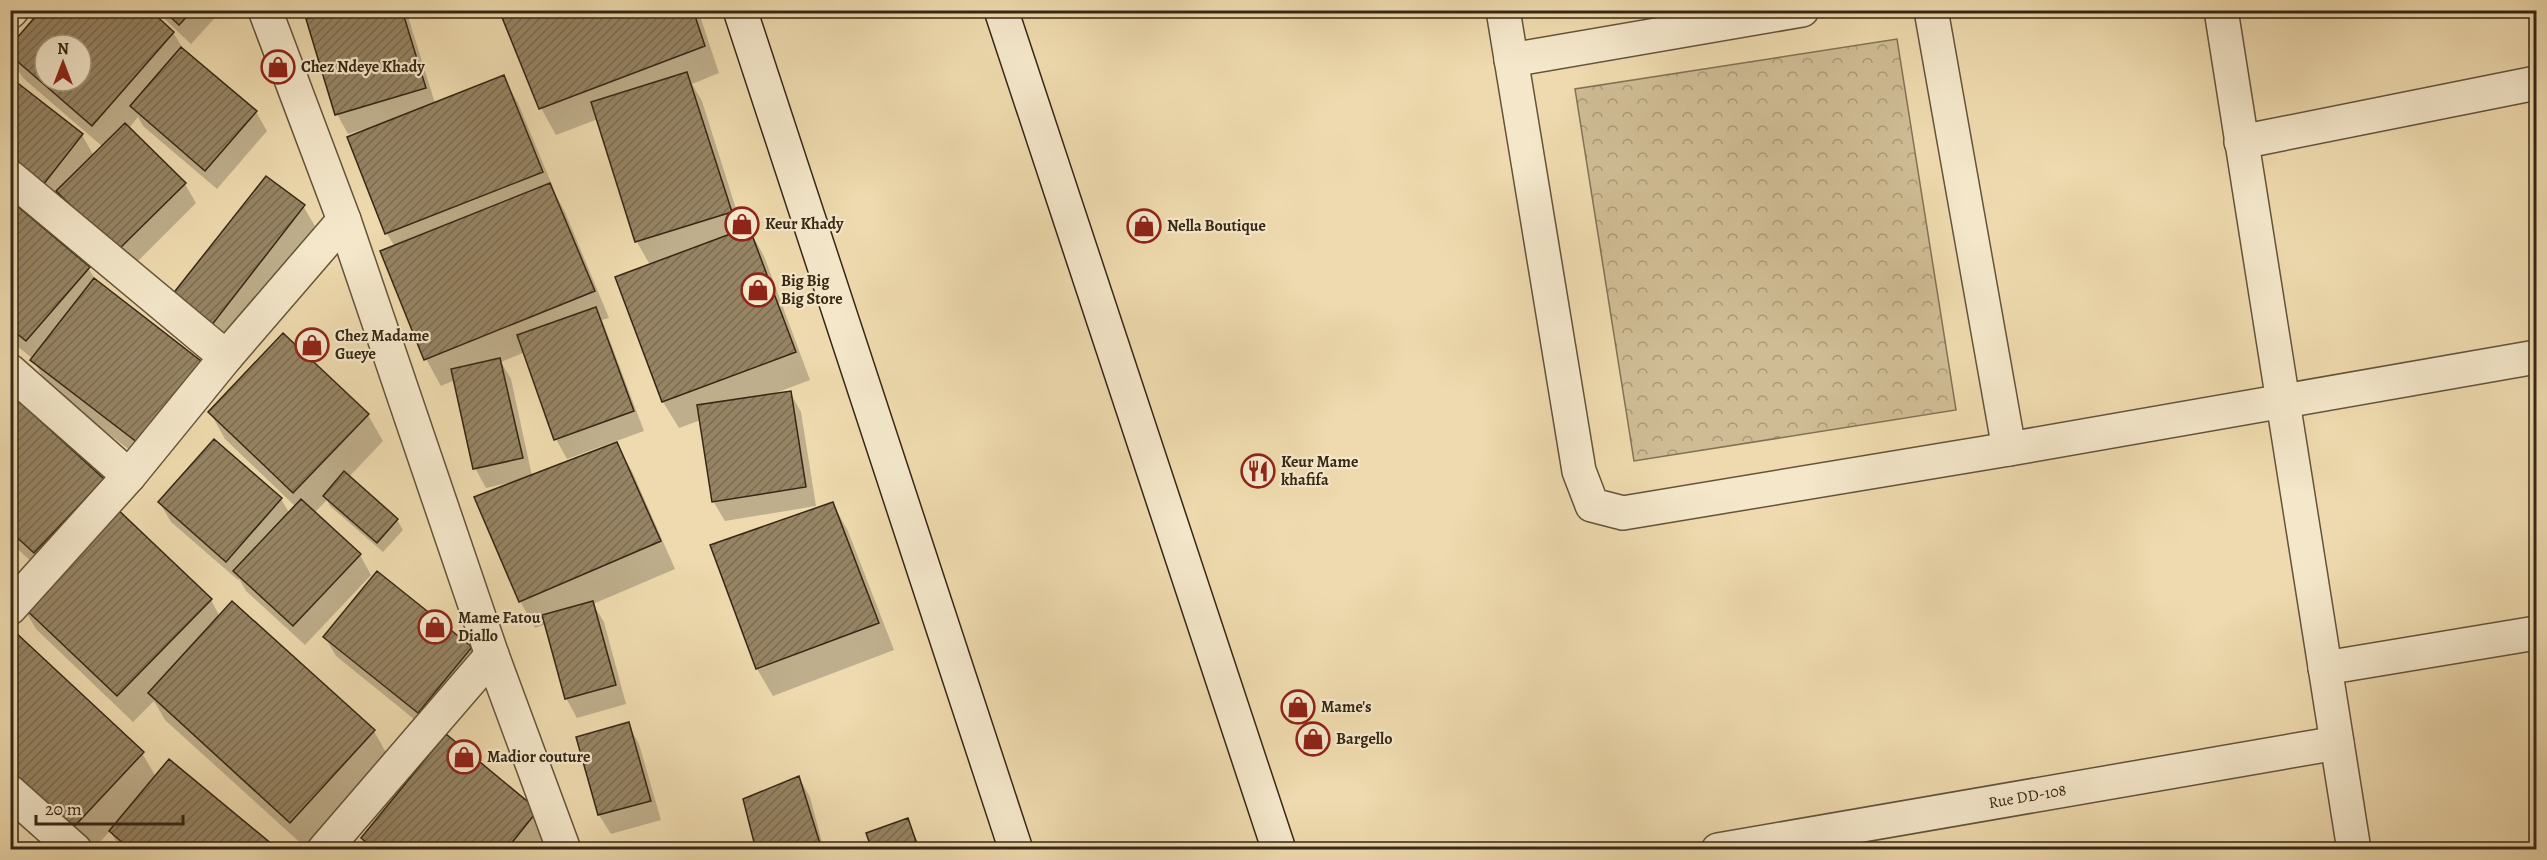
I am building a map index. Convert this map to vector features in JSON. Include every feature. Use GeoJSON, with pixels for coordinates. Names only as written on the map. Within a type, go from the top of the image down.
{"type":"FeatureCollection","features":[{"type":"Feature","properties":{"kind":"street"},"geometry":{"type":"LineString","coordinates":[[265,10],[344,220],[492,655],[564,849]]}},
{"type":"Feature","properties":{"kind":"street"},"geometry":{"type":"LineString","coordinates":[[740,10],[1016,849]]}},
{"type":"Feature","properties":{"kind":"street"},"geometry":{"type":"LineString","coordinates":[[1001,10],[1279,849]]}},
{"type":"Feature","properties":{"kind":"street"},"geometry":{"type":"LineString","coordinates":[[1503,10],[1579,471],[1592,505],[1623,513],[2009,449],[2536,357]]}},
{"type":"Feature","properties":{"kind":"street"},"geometry":{"type":"LineString","coordinates":[[1511,60],[1802,10]]}},
{"type":"Feature","properties":{"kind":"street"},"geometry":{"type":"LineString","coordinates":[[1931,10],[2009,449]]}},
{"type":"Feature","properties":{"kind":"street"},"geometry":{"type":"LineString","coordinates":[[2221,10],[2354,849]]}},
{"type":"Feature","properties":{"kind":"street"},"geometry":{"type":"LineString","coordinates":[[2241,142],[2536,83]]}},
{"type":"Feature","properties":{"kind":"street"},"geometry":{"type":"LineString","coordinates":[[10,177],[226,357]]}},
{"type":"Feature","properties":{"kind":"street"},"geometry":{"type":"LineString","coordinates":[[17,586],[129,476],[226,357],[344,220]]}},
{"type":"Feature","properties":{"kind":"street"},"geometry":{"type":"LineString","coordinates":[[10,371],[129,476]]}},
{"type":"Feature","properties":{"kind":"street"},"geometry":{"type":"LineString","coordinates":[[2325,668],[2536,633]]}},
{"type":"Feature","properties":{"kind":"street"},"geometry":{"type":"LineString","coordinates":[[324,849],[492,655]]}},
{"type":"Feature","properties":{"kind":"street","name":"Rue DD-108"},"geometry":{"type":"LineString","coordinates":[[1718,849],[2337,743]]}},
{"type":"Feature","properties":{"kind":"street"},"geometry":{"type":"LineString","coordinates":[[10,792],[75,849]]}},
{"type":"Feature","properties":{"kind":"green space"},"geometry":{"type":"Polygon","coordinates":[[[1897,39],[1956,410],[1634,461],[1575,89],[1897,39]]]}},
{"type":"Feature","properties":{"kind":"building"},"geometry":{"type":"Polygon","coordinates":[[[41,10],[150,10],[174,32],[92,126],[54,93],[93,93],[93,33],[33,33],[33,75],[10,55],[10,46],[41,10]]]}},
{"type":"Feature","properties":{"kind":"building"},"geometry":{"type":"Polygon","coordinates":[[[163,10],[193,10],[179,25],[163,10]]]}},
{"type":"Feature","properties":{"kind":"building"},"geometry":{"type":"Polygon","coordinates":[[[335,10],[402,10],[426,88],[335,115],[306,19],[335,10]]]}},
{"type":"Feature","properties":{"kind":"building"},"geometry":{"type":"Polygon","coordinates":[[[499,10],[693,10],[705,46],[539,109],[499,10]]]}},
{"type":"Feature","properties":{"kind":"building"},"geometry":{"type":"Polygon","coordinates":[[[181,47],[257,111],[205,171],[130,106],[181,47]]]}},
{"type":"Feature","properties":{"kind":"building"},"geometry":{"type":"Polygon","coordinates":[[[687,72],[732,212],[635,242],[591,102],[687,72]]]}},
{"type":"Feature","properties":{"kind":"building"},"geometry":{"type":"Polygon","coordinates":[[[504,75],[543,172],[385,234],[347,137],[504,75]]]}},
{"type":"Feature","properties":{"kind":"building"},"geometry":{"type":"Polygon","coordinates":[[[10,77],[83,134],[43,185],[10,160],[10,77]]]}},
{"type":"Feature","properties":{"kind":"building"},"geometry":{"type":"Polygon","coordinates":[[[125,123],[186,183],[117,251],[56,191],[125,123]]]}},
{"type":"Feature","properties":{"kind":"building"},"geometry":{"type":"Polygon","coordinates":[[[266,176],[305,205],[211,326],[172,295],[266,176]]]}},
{"type":"Feature","properties":{"kind":"building"},"geometry":{"type":"Polygon","coordinates":[[[550,183],[595,291],[424,360],[380,251],[550,183]]]}},
{"type":"Feature","properties":{"kind":"building"},"geometry":{"type":"Polygon","coordinates":[[[10,200],[90,267],[26,341],[10,328],[10,200]]]}},
{"type":"Feature","properties":{"kind":"building"},"geometry":{"type":"Polygon","coordinates":[[[749,227],[796,352],[662,402],[615,277],[749,227]]]}},
{"type":"Feature","properties":{"kind":"building"},"geometry":{"type":"Polygon","coordinates":[[[94,278],[201,361],[138,443],[30,360],[94,278]]]}},
{"type":"Feature","properties":{"kind":"building"},"geometry":{"type":"Polygon","coordinates":[[[596,307],[634,411],[554,440],[517,335],[596,307]]]}},
{"type":"Feature","properties":{"kind":"building"},"geometry":{"type":"Polygon","coordinates":[[[283,333],[369,414],[293,493],[208,412],[283,333]]]}},
{"type":"Feature","properties":{"kind":"building"},"geometry":{"type":"Polygon","coordinates":[[[500,358],[523,458],[473,469],[451,369],[500,358]]]}},
{"type":"Feature","properties":{"kind":"building"},"geometry":{"type":"Polygon","coordinates":[[[791,391],[806,487],[712,502],[697,405],[791,391]]]}},
{"type":"Feature","properties":{"kind":"building"},"geometry":{"type":"Polygon","coordinates":[[[10,393],[104,479],[34,553],[10,531],[10,393]]]}},
{"type":"Feature","properties":{"kind":"building"},"geometry":{"type":"Polygon","coordinates":[[[214,439],[282,498],[226,562],[158,502],[214,439]]]}},
{"type":"Feature","properties":{"kind":"building"},"geometry":{"type":"Polygon","coordinates":[[[617,442],[661,541],[519,602],[474,497],[617,442]]]}},
{"type":"Feature","properties":{"kind":"building"},"geometry":{"type":"Polygon","coordinates":[[[344,471],[398,519],[377,543],[323,496],[344,471]]]}},
{"type":"Feature","properties":{"kind":"building"},"geometry":{"type":"Polygon","coordinates":[[[301,499],[361,554],[293,626],[233,571],[301,499]]]}},
{"type":"Feature","properties":{"kind":"building"},"geometry":{"type":"Polygon","coordinates":[[[833,502],[879,623],[756,669],[710,545],[833,502]]]}},
{"type":"Feature","properties":{"kind":"building"},"geometry":{"type":"Polygon","coordinates":[[[113,505],[212,599],[117,696],[18,602],[113,505]]]}},
{"type":"Feature","properties":{"kind":"building"},"geometry":{"type":"Polygon","coordinates":[[[377,571],[472,647],[418,713],[323,637],[377,571]]]}},
{"type":"Feature","properties":{"kind":"building"},"geometry":{"type":"Polygon","coordinates":[[[232,601],[375,730],[290,823],[148,693],[232,601]]]}},
{"type":"Feature","properties":{"kind":"building"},"geometry":{"type":"Polygon","coordinates":[[[593,601],[616,685],[565,699],[542,615],[593,601]]]}},
{"type":"Feature","properties":{"kind":"building"},"geometry":{"type":"Polygon","coordinates":[[[14,631],[144,752],[71,830],[10,773],[10,634],[14,631]]]}},
{"type":"Feature","properties":{"kind":"building"},"geometry":{"type":"Polygon","coordinates":[[[629,722],[651,801],[598,815],[576,737],[629,722]]]}},
{"type":"Feature","properties":{"kind":"building"},"geometry":{"type":"Polygon","coordinates":[[[446,734],[538,810],[506,850],[375,850],[361,838],[446,734]]]}},
{"type":"Feature","properties":{"kind":"building"},"geometry":{"type":"Polygon","coordinates":[[[169,759],[279,850],[131,850],[109,831],[169,759]]]}},
{"type":"Feature","properties":{"kind":"building"},"geometry":{"type":"Polygon","coordinates":[[[799,776],[822,850],[756,850],[743,799],[799,776]]]}},
{"type":"Feature","properties":{"kind":"building"},"geometry":{"type":"Polygon","coordinates":[[[908,818],[919,850],[872,850],[866,833],[908,818]]]}},
{"type":"Feature","properties":{"kind":"place","name":"Chez Ndeye Khady"},"geometry":{"type":"Point","coordinates":[278,67]}},
{"type":"Feature","properties":{"kind":"place","name":"Keur Khady"},"geometry":{"type":"Point","coordinates":[742,224]}},
{"type":"Feature","properties":{"kind":"place","name":"Nella Boutique"},"geometry":{"type":"Point","coordinates":[1144,226]}},
{"type":"Feature","properties":{"kind":"place","name":"Big Big Big Store"},"geometry":{"type":"Point","coordinates":[758,290]}},
{"type":"Feature","properties":{"kind":"place","name":"Chez Madame Gueye"},"geometry":{"type":"Point","coordinates":[312,345]}},
{"type":"Feature","properties":{"kind":"place","name":"Keur Mame khafifa"},"geometry":{"type":"Point","coordinates":[1258,471]}},
{"type":"Feature","properties":{"kind":"place","name":"Mame Fatou Diallo"},"geometry":{"type":"Point","coordinates":[435,627]}},
{"type":"Feature","properties":{"kind":"place","name":"Mame's"},"geometry":{"type":"Point","coordinates":[1298,707]}},
{"type":"Feature","properties":{"kind":"place","name":"Bargello"},"geometry":{"type":"Point","coordinates":[1313,739]}},
{"type":"Feature","properties":{"kind":"place","name":"Madior couture"},"geometry":{"type":"Point","coordinates":[464,757]}}]}
